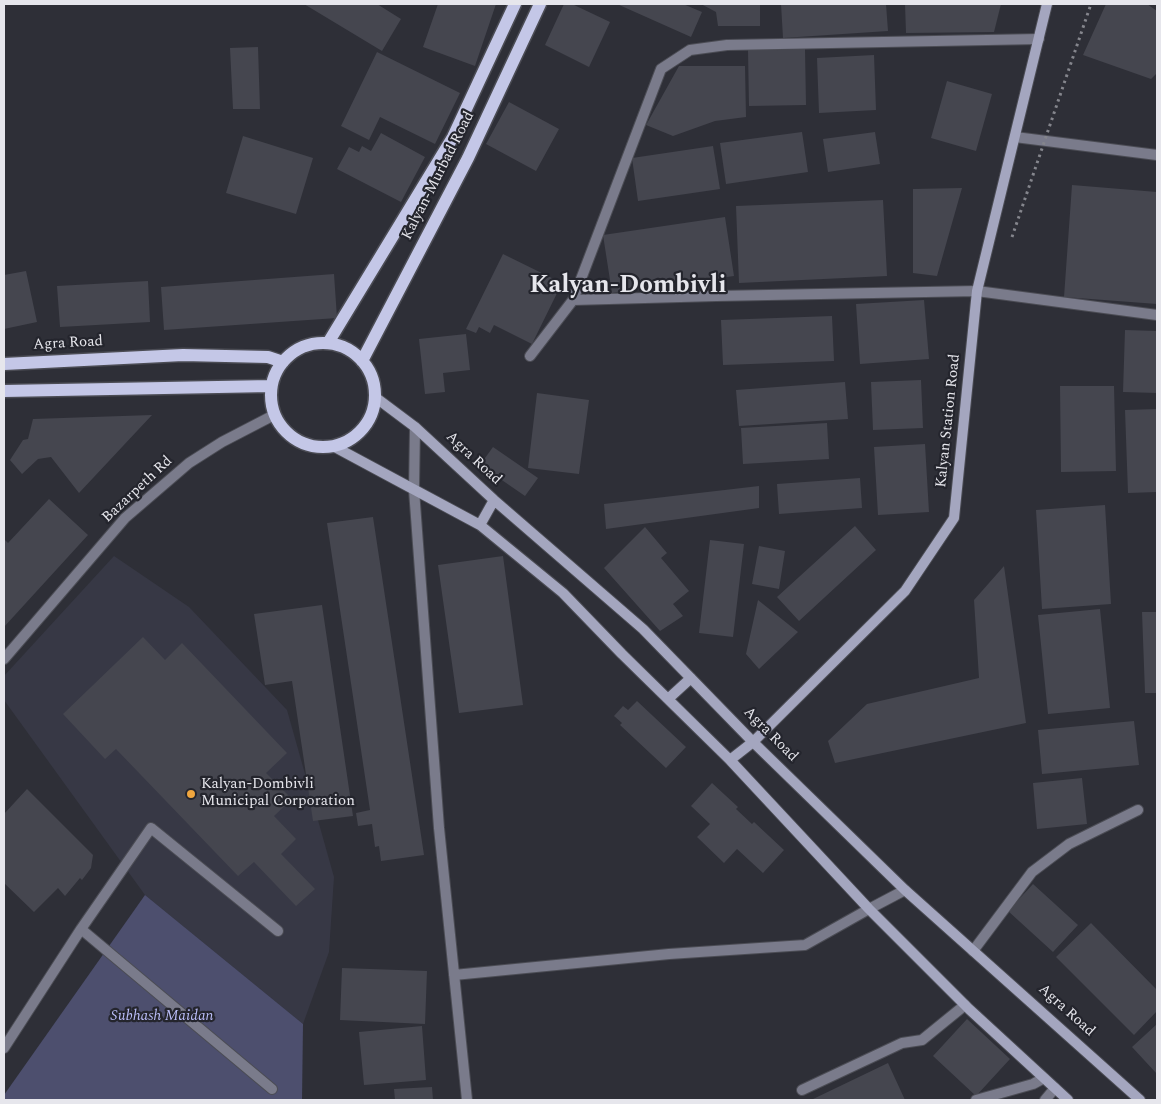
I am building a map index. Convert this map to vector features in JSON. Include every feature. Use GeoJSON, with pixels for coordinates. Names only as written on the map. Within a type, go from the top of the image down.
{"type":"FeatureCollection","features":[{"type":"Feature","properties":{"kind":"main road","name":"Kalyan-Murbad Road"},"geometry":{"type":"LineString","coordinates":[[328,343],[453,138],[515,4]]}},
{"type":"Feature","properties":{"kind":"main road","name":"Kalyan-Murbad Road"},"geometry":{"type":"LineString","coordinates":[[362,361],[468,158],[540,4]]}},
{"type":"Feature","properties":{"kind":"main road","name":"Kalyan Station Road"},"geometry":{"type":"LineString","coordinates":[[730,760],[753,742],[905,591],[954,518],[977,292],[1047,4]]}},
{"type":"Feature","properties":{"kind":"main road"},"geometry":{"type":"LineString","coordinates":[[328,343],[341,346],[352,352],[362,361],[374,384],[375,397],[367,423],[358,433],[347,441],[333,446],[319,447],[305,444],[282,427],[274,415],[271,401],[271,386],[276,373],[292,353],[303,346],[328,343]]}},
{"type":"Feature","properties":{"kind":"main road","name":"Agra Road"},"geometry":{"type":"LineString","coordinates":[[4,364],[183,355],[268,357],[283,362]]}},
{"type":"Feature","properties":{"kind":"main road"},"geometry":{"type":"LineString","coordinates":[[4,391],[271,386]]}},
{"type":"Feature","properties":{"kind":"main road","name":"Agra Road"},"geometry":{"type":"LineString","coordinates":[[375,397],[415,427],[494,500],[643,630],[753,742],[905,890],[1140,1100]]}},
{"type":"Feature","properties":{"kind":"main road"},"geometry":{"type":"LineString","coordinates":[[333,446],[480,525],[563,593],[730,760],[869,909],[965,1005],[1068,1100]]}},
{"type":"Feature","properties":{"kind":"main road"},"geometry":{"type":"LineString","coordinates":[[480,525],[494,500]]}},
{"type":"Feature","properties":{"kind":"main road"},"geometry":{"type":"LineString","coordinates":[[668,699],[691,678]]}},
{"type":"Feature","properties":{"kind":"street"},"geometry":{"type":"LineString","coordinates":[[530,356],[572,300],[661,69],[690,50],[727,46],[1039,39]]}},
{"type":"Feature","properties":{"kind":"street"},"geometry":{"type":"LineString","coordinates":[[1015,137],[1157,154]]}},
{"type":"Feature","properties":{"kind":"street"},"geometry":{"type":"LineString","coordinates":[[572,300],[774,294],[977,292],[1157,315]]}},
{"type":"Feature","properties":{"kind":"street","name":"Bazarpeth Rd"},"geometry":{"type":"LineString","coordinates":[[4,660],[124,518],[189,463],[222,442],[274,415]]}},
{"type":"Feature","properties":{"kind":"street"},"geometry":{"type":"LineString","coordinates":[[415,427],[414,490],[439,828],[467,1100]]}},
{"type":"Feature","properties":{"kind":"street"},"geometry":{"type":"LineString","coordinates":[[973,951],[1032,872],[1070,844],[1138,810]]}},
{"type":"Feature","properties":{"kind":"street"},"geometry":{"type":"LineString","coordinates":[[4,1048],[81,929],[151,828],[278,931]]}},
{"type":"Feature","properties":{"kind":"street"},"geometry":{"type":"LineString","coordinates":[[454,975],[669,954],[805,945],[905,890]]}},
{"type":"Feature","properties":{"kind":"street"},"geometry":{"type":"LineString","coordinates":[[81,929],[272,1089]]}},
{"type":"Feature","properties":{"kind":"street"},"geometry":{"type":"LineString","coordinates":[[802,1090],[902,1043],[922,1040],[965,1005]]}},
{"type":"Feature","properties":{"kind":"street"},"geometry":{"type":"LineString","coordinates":[[976,1100],[1033,1084],[1044,1078]]}},
{"type":"Feature","properties":{"kind":"street"},"geometry":{"type":"LineString","coordinates":[[1045,1100],[1054,1088]]}},
{"type":"Feature","properties":{"kind":"path"},"geometry":{"type":"LineString","coordinates":[[1012,237],[1091,4]]}},
{"type":"Feature","properties":{"kind":"shaded area","name":"Kalyan-Dombivli Municipal Corporation"},"geometry":{"type":"Polygon","coordinates":[[[114,556],[189,607],[287,710],[334,877],[329,952],[303,1024],[145,895],[4,700],[4,676],[114,556]]]}},
{"type":"Feature","properties":{"kind":"green space","name":"Subhash Maidan"},"geometry":{"type":"Polygon","coordinates":[[[145,895],[303,1024],[302,1100],[4,1100],[4,1095],[145,895]]]}},
{"type":"Feature","properties":{"kind":"building"},"geometry":{"type":"Polygon","coordinates":[[[304,4],[377,4],[401,19],[382,51],[304,4]]]}},
{"type":"Feature","properties":{"kind":"building"},"geometry":{"type":"Polygon","coordinates":[[[438,4],[496,4],[475,66],[423,47],[438,4]]]}},
{"type":"Feature","properties":{"kind":"building"},"geometry":{"type":"Polygon","coordinates":[[[564,4],[572,4],[610,22],[589,67],[545,45],[564,4]]]}},
{"type":"Feature","properties":{"kind":"building"},"geometry":{"type":"Polygon","coordinates":[[[617,4],[683,4],[702,12],[691,37],[617,4]]]}},
{"type":"Feature","properties":{"kind":"building"},"geometry":{"type":"Polygon","coordinates":[[[701,4],[760,4],[760,26],[718,26],[716,12],[701,4]]]}},
{"type":"Feature","properties":{"kind":"building"},"geometry":{"type":"Polygon","coordinates":[[[781,4],[886,4],[888,31],[783,38],[781,4]]]}},
{"type":"Feature","properties":{"kind":"building"},"geometry":{"type":"Polygon","coordinates":[[[905,4],[1001,4],[994,32],[906,33],[905,4]]]}},
{"type":"Feature","properties":{"kind":"building"},"geometry":{"type":"Polygon","coordinates":[[[1106,4],[1147,4],[1157,11],[1157,73],[1151,79],[1083,55],[1106,4]]]}},
{"type":"Feature","properties":{"kind":"building"},"geometry":{"type":"Polygon","coordinates":[[[258,47],[260,109],[233,109],[230,48],[258,47]]]}},
{"type":"Feature","properties":{"kind":"building"},"geometry":{"type":"Polygon","coordinates":[[[805,49],[806,105],[749,106],[748,50],[805,49]]]}},
{"type":"Feature","properties":{"kind":"building"},"geometry":{"type":"Polygon","coordinates":[[[377,52],[460,93],[435,144],[380,117],[369,140],[341,126],[377,52]]]}},
{"type":"Feature","properties":{"kind":"building"},"geometry":{"type":"Polygon","coordinates":[[[874,55],[876,110],[819,113],[817,58],[874,55]]]}},
{"type":"Feature","properties":{"kind":"building"},"geometry":{"type":"Polygon","coordinates":[[[679,66],[745,66],[746,117],[715,121],[673,136],[646,125],[679,66]]]}},
{"type":"Feature","properties":{"kind":"building"},"geometry":{"type":"Polygon","coordinates":[[[947,81],[992,94],[976,151],[931,138],[947,81]]]}},
{"type":"Feature","properties":{"kind":"building"},"geometry":{"type":"Polygon","coordinates":[[[509,102],[559,129],[536,171],[486,144],[509,102]]]}},
{"type":"Feature","properties":{"kind":"building"},"geometry":{"type":"Polygon","coordinates":[[[802,132],[808,172],[726,184],[720,143],[802,132]]]}},
{"type":"Feature","properties":{"kind":"building"},"geometry":{"type":"Polygon","coordinates":[[[875,132],[880,164],[828,172],[823,139],[875,132]]]}},
{"type":"Feature","properties":{"kind":"building"},"geometry":{"type":"Polygon","coordinates":[[[381,133],[425,157],[401,202],[337,169],[349,147],[359,152],[362,146],[371,151],[381,133]]]}},
{"type":"Feature","properties":{"kind":"building"},"geometry":{"type":"Polygon","coordinates":[[[243,136],[313,158],[296,214],[226,193],[243,136]]]}},
{"type":"Feature","properties":{"kind":"building"},"geometry":{"type":"Polygon","coordinates":[[[713,146],[720,189],[638,201],[632,158],[713,146]]]}},
{"type":"Feature","properties":{"kind":"building"},"geometry":{"type":"Polygon","coordinates":[[[1072,185],[1157,192],[1157,304],[1064,297],[1072,185]]]}},
{"type":"Feature","properties":{"kind":"building"},"geometry":{"type":"Polygon","coordinates":[[[962,188],[937,276],[913,273],[913,189],[962,188]]]}},
{"type":"Feature","properties":{"kind":"building"},"geometry":{"type":"Polygon","coordinates":[[[883,200],[887,276],[739,283],[736,206],[883,200]]]}},
{"type":"Feature","properties":{"kind":"building"},"geometry":{"type":"Polygon","coordinates":[[[725,217],[734,276],[612,293],[603,235],[725,217]]]}},
{"type":"Feature","properties":{"kind":"building"},"geometry":{"type":"Polygon","coordinates":[[[503,254],[562,283],[532,344],[494,325],[490,333],[479,327],[476,333],[466,329],[503,254]]]}},
{"type":"Feature","properties":{"kind":"building"},"geometry":{"type":"Polygon","coordinates":[[[26,271],[37,322],[4,329],[4,275],[26,271]]]}},
{"type":"Feature","properties":{"kind":"building"},"geometry":{"type":"Polygon","coordinates":[[[334,274],[337,318],[164,330],[161,287],[334,274]]]}},
{"type":"Feature","properties":{"kind":"building"},"geometry":{"type":"Polygon","coordinates":[[[148,281],[150,322],[60,327],[57,286],[148,281]]]}},
{"type":"Feature","properties":{"kind":"building"},"geometry":{"type":"Polygon","coordinates":[[[924,300],[929,359],[860,364],[856,304],[924,300]]]}},
{"type":"Feature","properties":{"kind":"building"},"geometry":{"type":"Polygon","coordinates":[[[832,316],[834,361],[723,365],[721,320],[832,316]]]}},
{"type":"Feature","properties":{"kind":"building"},"geometry":{"type":"Polygon","coordinates":[[[1125,330],[1157,331],[1157,393],[1123,392],[1125,330]]]}},
{"type":"Feature","properties":{"kind":"building"},"geometry":{"type":"Polygon","coordinates":[[[466,334],[470,370],[443,373],[445,392],[425,394],[419,339],[466,334]]]}},
{"type":"Feature","properties":{"kind":"building"},"geometry":{"type":"Polygon","coordinates":[[[921,380],[923,428],[873,430],[871,382],[921,380]]]}},
{"type":"Feature","properties":{"kind":"building"},"geometry":{"type":"Polygon","coordinates":[[[845,382],[848,419],[739,426],[736,390],[845,382]]]}},
{"type":"Feature","properties":{"kind":"building"},"geometry":{"type":"Polygon","coordinates":[[[1060,386],[1114,386],[1116,471],[1061,472],[1060,386]]]}},
{"type":"Feature","properties":{"kind":"building"},"geometry":{"type":"Polygon","coordinates":[[[537,393],[589,400],[579,474],[528,468],[537,393]]]}},
{"type":"Feature","properties":{"kind":"building"},"geometry":{"type":"Polygon","coordinates":[[[1157,409],[1157,492],[1128,493],[1125,410],[1157,409]]]}},
{"type":"Feature","properties":{"kind":"building"},"geometry":{"type":"Polygon","coordinates":[[[152,415],[79,493],[51,457],[38,459],[22,474],[10,460],[23,440],[28,439],[33,419],[152,415]]]}},
{"type":"Feature","properties":{"kind":"building"},"geometry":{"type":"Polygon","coordinates":[[[827,423],[829,459],[743,464],[741,428],[827,423]]]}},
{"type":"Feature","properties":{"kind":"building"},"geometry":{"type":"Polygon","coordinates":[[[925,444],[929,512],[878,515],[874,447],[925,444]]]}},
{"type":"Feature","properties":{"kind":"building"},"geometry":{"type":"Polygon","coordinates":[[[493,447],[538,478],[525,496],[480,465],[493,447]]]}},
{"type":"Feature","properties":{"kind":"building"},"geometry":{"type":"Polygon","coordinates":[[[860,478],[862,508],[779,514],[777,484],[860,478]]]}},
{"type":"Feature","properties":{"kind":"building"},"geometry":{"type":"Polygon","coordinates":[[[759,486],[759,508],[606,529],[604,504],[759,486]]]}},
{"type":"Feature","properties":{"kind":"building"},"geometry":{"type":"Polygon","coordinates":[[[49,499],[88,535],[4,627],[4,539],[8,543],[49,499]]]}},
{"type":"Feature","properties":{"kind":"building"},"geometry":{"type":"Polygon","coordinates":[[[1105,505],[1111,604],[1042,609],[1036,510],[1105,505]]]}},
{"type":"Feature","properties":{"kind":"building"},"geometry":{"type":"Polygon","coordinates":[[[373,517],[424,855],[381,861],[379,846],[375,847],[372,824],[358,826],[356,813],[370,810],[327,523],[373,517]]]}},
{"type":"Feature","properties":{"kind":"building"},"geometry":{"type":"Polygon","coordinates":[[[855,526],[876,550],[799,621],[777,597],[855,526]]]}},
{"type":"Feature","properties":{"kind":"building"},"geometry":{"type":"Polygon","coordinates":[[[645,527],[667,553],[661,558],[689,591],[673,604],[683,616],[660,631],[604,568],[645,527]]]}},
{"type":"Feature","properties":{"kind":"building"},"geometry":{"type":"Polygon","coordinates":[[[710,540],[744,544],[733,637],[699,633],[710,540]]]}},
{"type":"Feature","properties":{"kind":"building"},"geometry":{"type":"Polygon","coordinates":[[[759,546],[785,551],[779,589],[752,584],[759,546]]]}},
{"type":"Feature","properties":{"kind":"building"},"geometry":{"type":"Polygon","coordinates":[[[503,556],[523,705],[459,713],[438,565],[503,556]]]}},
{"type":"Feature","properties":{"kind":"building"},"geometry":{"type":"Polygon","coordinates":[[[1004,566],[1026,723],[835,763],[828,741],[867,704],[979,678],[974,600],[1004,566]]]}},
{"type":"Feature","properties":{"kind":"building"},"geometry":{"type":"Polygon","coordinates":[[[758,600],[798,632],[759,669],[746,654],[758,600]]]}},
{"type":"Feature","properties":{"kind":"building"},"geometry":{"type":"Polygon","coordinates":[[[322,605],[353,816],[313,821],[292,681],[265,685],[254,614],[322,605]]]}},
{"type":"Feature","properties":{"kind":"building"},"geometry":{"type":"Polygon","coordinates":[[[1100,609],[1110,708],[1048,714],[1038,615],[1100,609]]]}},
{"type":"Feature","properties":{"kind":"building"},"geometry":{"type":"Polygon","coordinates":[[[1142,612],[1157,612],[1157,693],[1145,693],[1142,612]]]}},
{"type":"Feature","properties":{"kind":"building"},"geometry":{"type":"Polygon","coordinates":[[[143,637],[165,660],[182,643],[287,753],[266,773],[292,799],[274,816],[296,839],[281,854],[315,889],[296,906],[254,862],[238,876],[116,749],[105,759],[63,714],[143,637]]]}},
{"type":"Feature","properties":{"kind":"building"},"geometry":{"type":"Polygon","coordinates":[[[637,701],[686,747],[666,768],[620,725],[622,723],[614,716],[623,706],[628,710],[637,701]]]}},
{"type":"Feature","properties":{"kind":"building"},"geometry":{"type":"Polygon","coordinates":[[[1134,721],[1139,765],[1042,774],[1038,730],[1134,721]]]}},
{"type":"Feature","properties":{"kind":"building"},"geometry":{"type":"Polygon","coordinates":[[[1082,778],[1087,824],[1037,829],[1033,783],[1082,778]]]}},
{"type":"Feature","properties":{"kind":"building"},"geometry":{"type":"Polygon","coordinates":[[[712,783],[738,807],[736,809],[752,824],[754,822],[784,850],[763,873],[737,849],[724,863],[697,837],[710,824],[691,806],[712,783]]]}},
{"type":"Feature","properties":{"kind":"building"},"geometry":{"type":"Polygon","coordinates":[[[27,789],[93,855],[91,868],[82,880],[80,878],[65,896],[58,888],[34,912],[4,883],[4,814],[27,789]]]}},
{"type":"Feature","properties":{"kind":"building"},"geometry":{"type":"Polygon","coordinates":[[[1033,884],[1078,925],[1053,952],[1008,911],[1033,884]]]}},
{"type":"Feature","properties":{"kind":"building"},"geometry":{"type":"Polygon","coordinates":[[[1091,923],[1157,990],[1157,1011],[1134,1035],[1056,957],[1091,923]]]}},
{"type":"Feature","properties":{"kind":"building"},"geometry":{"type":"Polygon","coordinates":[[[342,968],[427,971],[425,1024],[340,1020],[342,968]]]}},
{"type":"Feature","properties":{"kind":"building"},"geometry":{"type":"Polygon","coordinates":[[[967,1019],[1010,1059],[976,1096],[933,1056],[967,1019]]]}},
{"type":"Feature","properties":{"kind":"building"},"geometry":{"type":"Polygon","coordinates":[[[1157,1024],[1157,1074],[1132,1047],[1157,1024]]]}},
{"type":"Feature","properties":{"kind":"building"},"geometry":{"type":"Polygon","coordinates":[[[422,1026],[426,1080],[364,1085],[359,1032],[422,1026]]]}},
{"type":"Feature","properties":{"kind":"building"},"geometry":{"type":"Polygon","coordinates":[[[888,1063],[905,1100],[811,1100],[888,1063]]]}},
{"type":"Feature","properties":{"kind":"building"},"geometry":{"type":"Polygon","coordinates":[[[432,1087],[433,1100],[395,1100],[394,1089],[432,1087]]]}},
{"type":"Feature","properties":{"kind":"place","name":"Kalyan-Dombivli Municipal Corporation"},"geometry":{"type":"Point","coordinates":[191,794]}},
{"type":"Feature","properties":{"kind":"district","name":"Kalyan-Dombivli"},"geometry":{"type":"Point","coordinates":[628,287]}}]}
